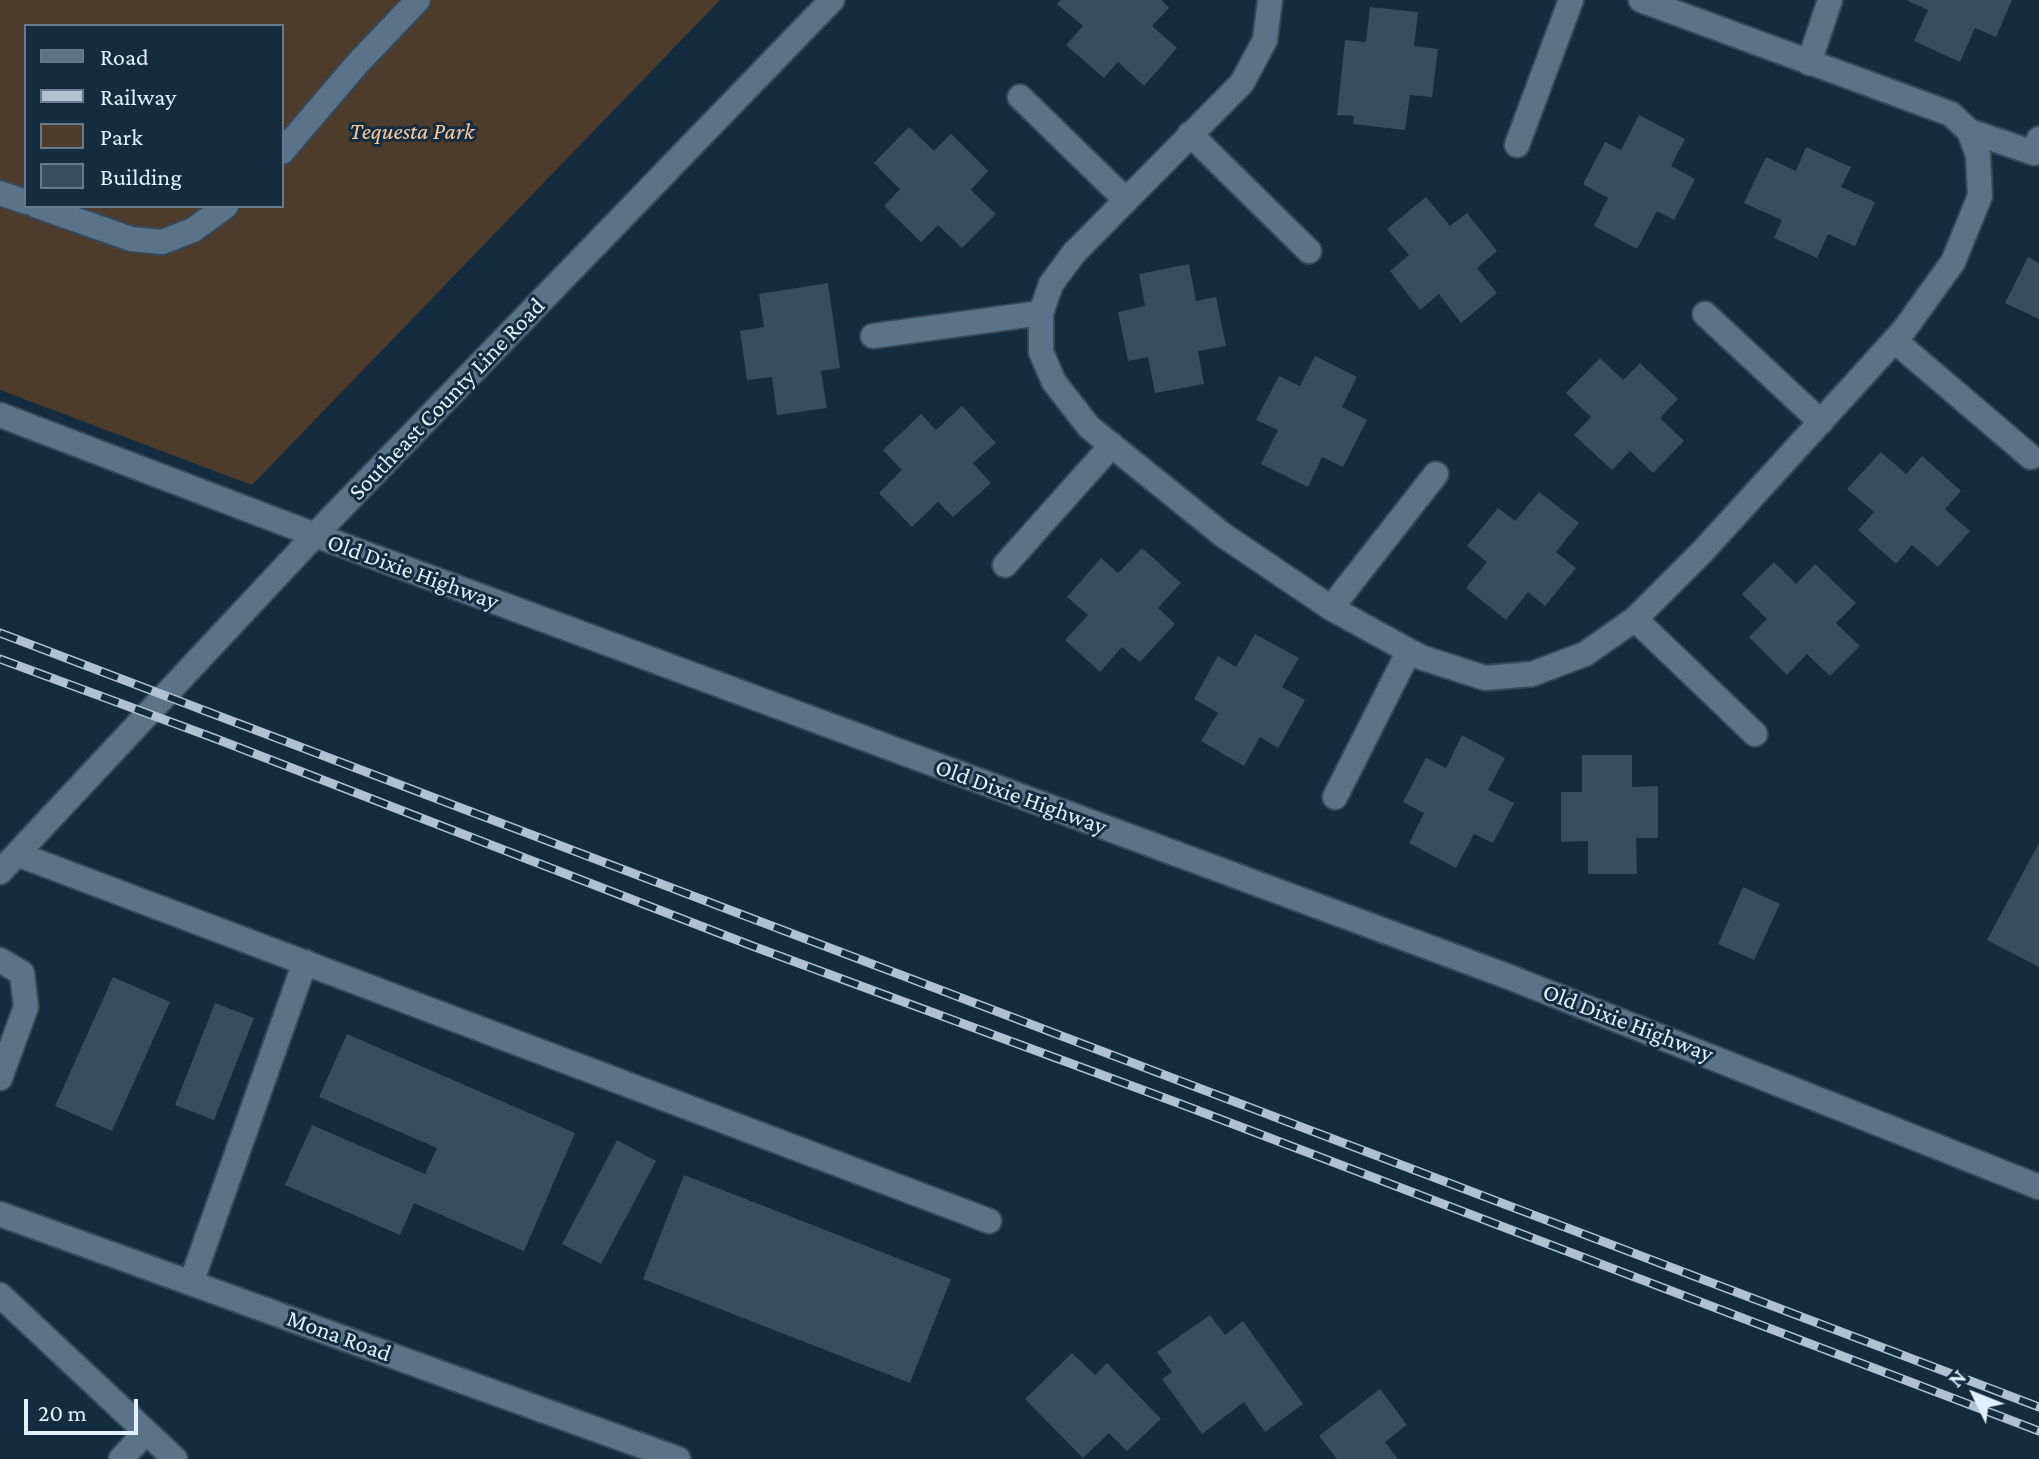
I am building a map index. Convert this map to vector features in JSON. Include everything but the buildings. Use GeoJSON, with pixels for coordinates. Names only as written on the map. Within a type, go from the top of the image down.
{"type":"FeatureCollection","features":[{"type":"Feature","properties":{"kind":"street"},"geometry":{"type":"LineString","coordinates":[[284,150],[358,63],[418,0]]}},
{"type":"Feature","properties":{"kind":"street","name":"Southeast County Line Road"},"geometry":{"type":"LineString","coordinates":[[0,872],[315,535],[832,0]]}},
{"type":"Feature","properties":{"kind":"street"},"geometry":{"type":"LineString","coordinates":[[1270,0],[1265,40],[1242,83],[1125,199],[1074,253],[1051,284],[1041,313],[1041,352],[1054,382],[1089,427],[1223,535],[1331,608],[1409,651],[1485,678],[1532,674],[1585,654],[1635,619],[1703,551],[1895,341],[1953,262],[1980,196],[1978,155],[1969,131]]}},
{"type":"Feature","properties":{"kind":"street"},"geometry":{"type":"LineString","coordinates":[[1517,145],[1571,0]]}},
{"type":"Feature","properties":{"kind":"street"},"geometry":{"type":"LineString","coordinates":[[1641,0],[1951,114],[1969,131],[2034,153],[2039,139]]}},
{"type":"Feature","properties":{"kind":"street"},"geometry":{"type":"LineString","coordinates":[[1809,63],[1830,0]]}},
{"type":"Feature","properties":{"kind":"street"},"geometry":{"type":"LineString","coordinates":[[1020,97],[1125,199]]}},
{"type":"Feature","properties":{"kind":"street"},"geometry":{"type":"LineString","coordinates":[[1190,134],[1309,251]]}},
{"type":"Feature","properties":{"kind":"street"},"geometry":{"type":"LineString","coordinates":[[0,193],[24,201]]}},
{"type":"Feature","properties":{"kind":"street"},"geometry":{"type":"LineString","coordinates":[[43,208],[131,239],[162,242],[193,230],[223,208]]}},
{"type":"Feature","properties":{"kind":"street"},"geometry":{"type":"LineString","coordinates":[[873,336],[1041,313]]}},
{"type":"Feature","properties":{"kind":"street"},"geometry":{"type":"LineString","coordinates":[[1705,314],[1821,422]]}},
{"type":"Feature","properties":{"kind":"street"},"geometry":{"type":"LineString","coordinates":[[1895,341],[2031,457]]}},
{"type":"Feature","properties":{"kind":"street","name":"Old Dixie Highway"},"geometry":{"type":"LineString","coordinates":[[0,415],[315,535],[1517,980],[2039,1187]]}},
{"type":"Feature","properties":{"kind":"street"},"geometry":{"type":"LineString","coordinates":[[1005,565],[1112,445]]}},
{"type":"Feature","properties":{"kind":"street"},"geometry":{"type":"LineString","coordinates":[[1331,608],[1436,474]]}},
{"type":"Feature","properties":{"kind":"street"},"geometry":{"type":"LineString","coordinates":[[1635,619],[1755,734]]}},
{"type":"Feature","properties":{"kind":"street"},"geometry":{"type":"LineString","coordinates":[[1335,797],[1409,651]]}},
{"type":"Feature","properties":{"kind":"street"},"geometry":{"type":"LineString","coordinates":[[17,854],[989,1221]]}},
{"type":"Feature","properties":{"kind":"street"},"geometry":{"type":"LineString","coordinates":[[0,960],[22,973],[26,1007],[0,1078]]}},
{"type":"Feature","properties":{"kind":"street"},"geometry":{"type":"LineString","coordinates":[[191,1283],[305,962]]}},
{"type":"Feature","properties":{"kind":"street","name":"Mona Road"},"geometry":{"type":"LineString","coordinates":[[0,1214],[678,1459]]}},
{"type":"Feature","properties":{"kind":"street"},"geometry":{"type":"LineString","coordinates":[[0,1295],[175,1459]]}},
{"type":"Feature","properties":{"kind":"street"},"geometry":{"type":"LineString","coordinates":[[121,1459],[146,1432]]}},
{"type":"Feature","properties":{"kind":"green space","name":"Tequesta Park"},"geometry":{"type":"Polygon","coordinates":[[[0,0],[720,0],[252,485],[0,390],[0,0]]]}},
{"type":"Feature","properties":{"kind":"railway"},"geometry":{"type":"LineString","coordinates":[[0,633],[2039,1407]]}},
{"type":"Feature","properties":{"kind":"railway"},"geometry":{"type":"LineString","coordinates":[[0,659],[2039,1431]]}}]}
